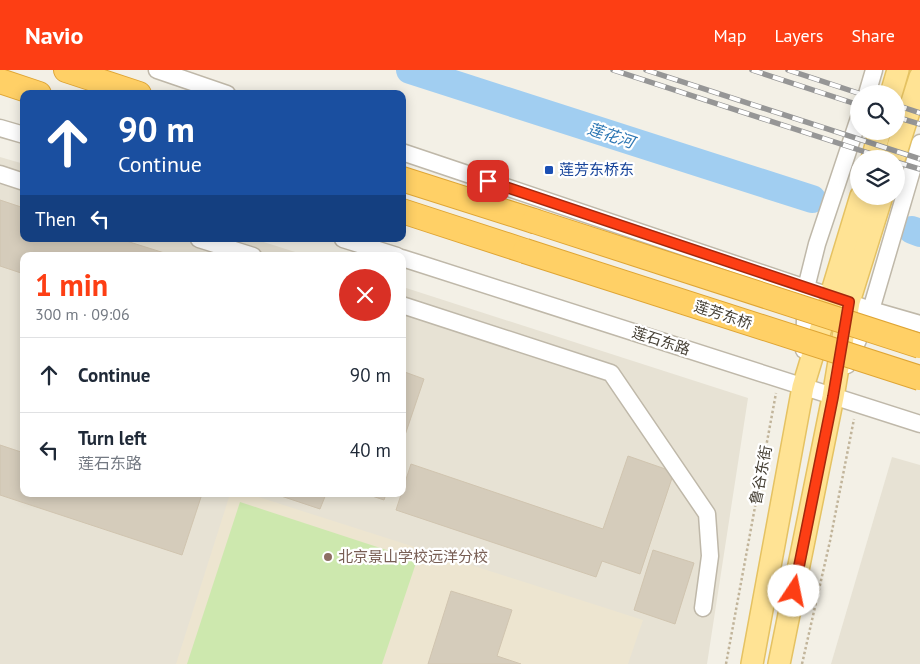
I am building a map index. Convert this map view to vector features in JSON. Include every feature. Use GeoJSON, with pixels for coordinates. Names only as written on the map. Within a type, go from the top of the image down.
{"type":"FeatureCollection","features":[{"type":"Feature","properties":{"kind":"highway"},"geometry":{"type":"LineString","coordinates":[[66,70],[127,90]]}},
{"type":"Feature","properties":{"kind":"highway"},"geometry":{"type":"LineString","coordinates":[[0,81],[27,90]]}},
{"type":"Feature","properties":{"kind":"highway","name":"莲芳东桥"},"geometry":{"type":"LineString","coordinates":[[406,180],[920,346]]}},
{"type":"Feature","properties":{"kind":"highway","name":"莲芳东桥"},"geometry":{"type":"LineString","coordinates":[[406,212],[920,378]]}},
{"type":"Feature","properties":{"kind":"main road"},"geometry":{"type":"LineString","coordinates":[[894,85],[898,70]]}},
{"type":"Feature","properties":{"kind":"main road"},"geometry":{"type":"LineString","coordinates":[[897,150],[920,77]]}},
{"type":"Feature","properties":{"kind":"main road","name":"鲁谷东街"},"geometry":{"type":"LineString","coordinates":[[840,299],[859,205]]}},
{"type":"Feature","properties":{"kind":"main road","name":"鲁谷东街"},"geometry":{"type":"LineString","coordinates":[[752,664],[803,387],[878,205]]}},
{"type":"Feature","properties":{"kind":"main road"},"geometry":{"type":"LineString","coordinates":[[780,664],[833,397],[840,299]]}},
{"type":"Feature","properties":{"kind":"street"},"geometry":{"type":"LineString","coordinates":[[157,70],[216,90]]}},
{"type":"Feature","properties":{"kind":"street"},"geometry":{"type":"LineString","coordinates":[[869,85],[874,70]]}},
{"type":"Feature","properties":{"kind":"street"},"geometry":{"type":"LineString","coordinates":[[0,128],[20,134]]}},
{"type":"Feature","properties":{"kind":"street","name":"鲁谷东街"},"geometry":{"type":"LineString","coordinates":[[803,387],[806,288],[817,244],[852,140]]}},
{"type":"Feature","properties":{"kind":"street"},"geometry":{"type":"LineString","coordinates":[[833,397],[871,310],[920,143]]}},
{"type":"Feature","properties":{"kind":"street"},"geometry":{"type":"LineString","coordinates":[[406,153],[871,310],[920,324]]}},
{"type":"Feature","properties":{"kind":"street"},"geometry":{"type":"LineString","coordinates":[[0,174],[20,181]]}},
{"type":"Feature","properties":{"kind":"street"},"geometry":{"type":"LineString","coordinates":[[209,242],[240,252]]}},
{"type":"Feature","properties":{"kind":"street"},"geometry":{"type":"LineString","coordinates":[[353,242],[384,252]]}},
{"type":"Feature","properties":{"kind":"street","name":"莲石东路"},"geometry":{"type":"LineString","coordinates":[[406,259],[920,424]]}},
{"type":"Feature","properties":{"kind":"street"},"geometry":{"type":"LineString","coordinates":[[406,306],[612,373],[706,514],[710,556],[702,608]]}},
{"type":"Feature","properties":{"kind":"path","name":"鲁谷东街"},"geometry":{"type":"LineString","coordinates":[[726,664],[778,379]]}},
{"type":"Feature","properties":{"kind":"path"},"geometry":{"type":"LineString","coordinates":[[802,664],[830,541],[857,404]]}},
{"type":"Feature","properties":{"kind":"shaded area"},"geometry":{"type":"Polygon","coordinates":[[[0,157],[20,163],[20,242],[264,242],[295,252],[20,252],[20,497],[406,497],[406,288],[748,398],[707,664],[0,664],[0,157]]]}},
{"type":"Feature","properties":{"kind":"shaded area"},"geometry":{"type":"Polygon","coordinates":[[[892,457],[920,465],[920,664],[831,664],[892,457]]]}},
{"type":"Feature","properties":{"kind":"shaded area","name":"北京景山学校远洋分校"},"geometry":{"type":"Polygon","coordinates":[[[229,497],[258,497],[643,620],[628,664],[176,664],[229,497]]]}},
{"type":"Feature","properties":{"kind":"green space"},"geometry":{"type":"Polygon","coordinates":[[[240,502],[417,560],[382,664],[187,664],[240,502]]]}},
{"type":"Feature","properties":{"kind":"building"},"geometry":{"type":"Polygon","coordinates":[[[0,200],[20,207],[20,242],[130,242],[161,252],[20,252],[20,273],[0,266],[0,200]]]}},
{"type":"Feature","properties":{"kind":"building"},"geometry":{"type":"Polygon","coordinates":[[[406,372],[424,379],[406,432],[406,372]]]}},
{"type":"Feature","properties":{"kind":"building"},"geometry":{"type":"Polygon","coordinates":[[[0,445],[20,452],[20,497],[201,497],[182,555],[0,495],[0,445]]]}},
{"type":"Feature","properties":{"kind":"building"},"geometry":{"type":"Polygon","coordinates":[[[628,456],[674,472],[640,574],[602,561],[596,577],[396,510],[400,497],[406,497],[406,479],[411,464],[603,529],[628,456]]]}},
{"type":"Feature","properties":{"kind":"building"},"geometry":{"type":"Polygon","coordinates":[[[284,497],[325,497],[320,509],[284,497]]]}},
{"type":"Feature","properties":{"kind":"building"},"geometry":{"type":"Polygon","coordinates":[[[653,550],[694,563],[675,624],[634,610],[653,550]]]}},
{"type":"Feature","properties":{"kind":"building"},"geometry":{"type":"Polygon","coordinates":[[[451,591],[512,610],[497,656],[521,664],[428,664],[451,591]]]}},
{"type":"Feature","properties":{"kind":"waterway","name":"莲花河"},"geometry":{"type":"LineString","coordinates":[[410,70],[812,199]]}},
{"type":"Feature","properties":{"kind":"waterway","name":"莲花河"},"geometry":{"type":"LineString","coordinates":[[912,230],[920,233]]}},
{"type":"Feature","properties":{"kind":"railway"},"geometry":{"type":"LineString","coordinates":[[613,70],[859,150]]}},
{"type":"Feature","properties":{"kind":"railway"},"geometry":{"type":"LineString","coordinates":[[646,70],[920,159]]}},
{"type":"Feature","properties":{"kind":"railway"},"geometry":{"type":"LineString","coordinates":[[752,70],[850,102]]}},
{"type":"Feature","properties":{"kind":"railway"},"geometry":{"type":"LineString","coordinates":[[788,70],[850,90]]}},
{"type":"Feature","properties":{"kind":"railway"},"geometry":{"type":"LineString","coordinates":[[905,108],[920,113]]}},
{"type":"Feature","properties":{"kind":"railway"},"geometry":{"type":"LineString","coordinates":[[905,120],[920,124]]}},
{"type":"Feature","properties":{"kind":"railway"},"geometry":{"type":"LineString","coordinates":[[905,165],[920,169]]}},
{"type":"Feature","properties":{"kind":"place","name":"莲芳东桥东"},"geometry":{"type":"Point","coordinates":[549,170]}},
{"type":"Feature","properties":{"kind":"place","name":"北京景山学校远洋分校"},"geometry":{"type":"Point","coordinates":[328,557]}},
{"type":"Feature","properties":{"kind":"route"},"geometry":{"type":"LineString","coordinates":[[488,181],[849,302],[833,397],[794,591]]}}]}
